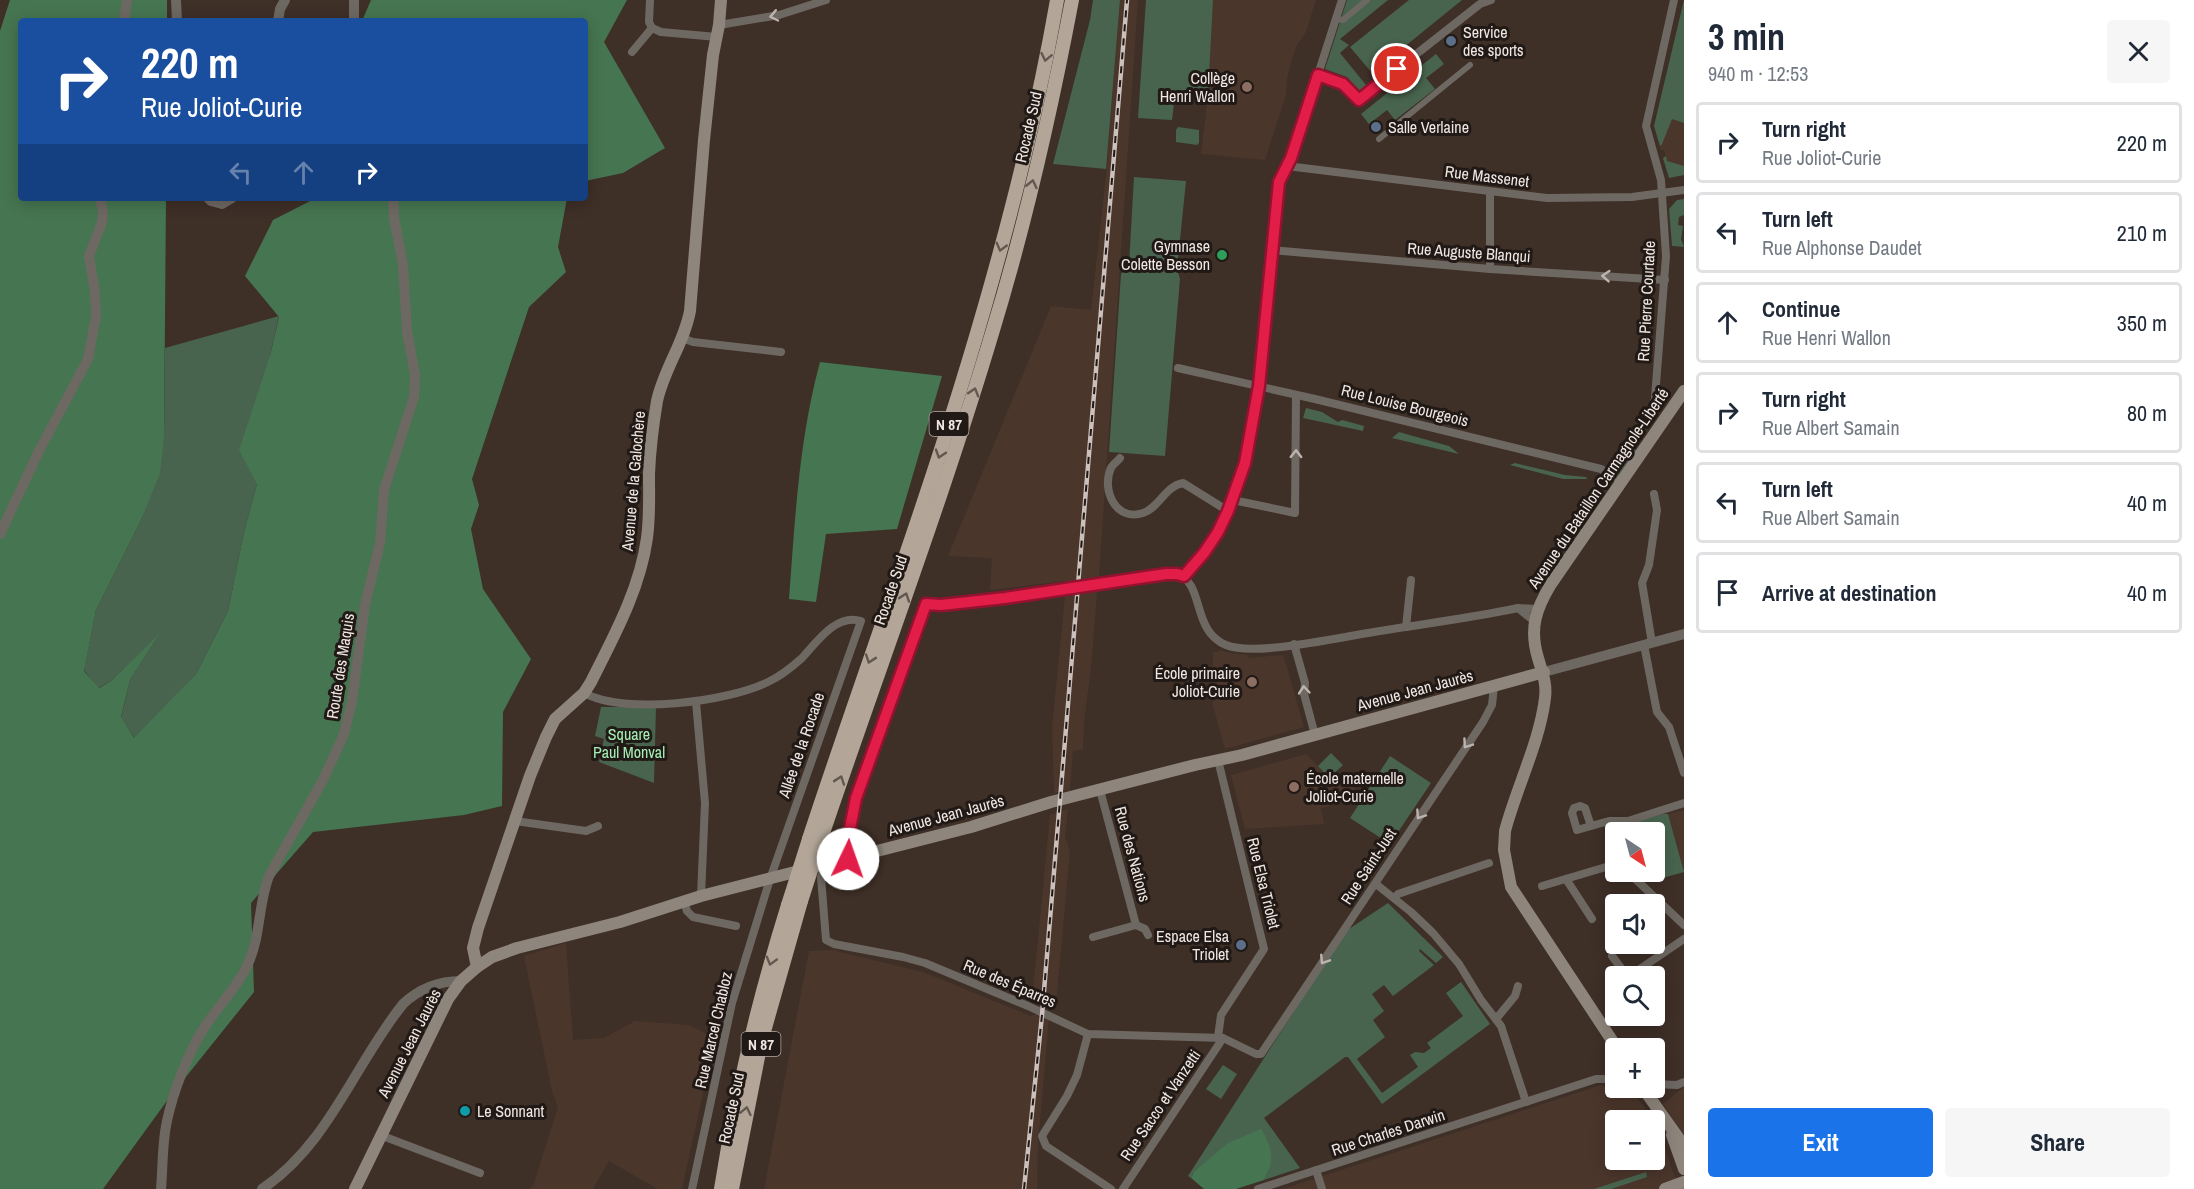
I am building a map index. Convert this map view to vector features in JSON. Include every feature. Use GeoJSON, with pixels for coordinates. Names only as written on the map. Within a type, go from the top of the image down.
{"type":"FeatureCollection","features":[{"type":"Feature","properties":{"kind":"highway","name":"Rocade Sud"},"geometry":{"type":"LineString","coordinates":[[721,1189],[738,1093],[751,1039],[975,339],[1016,192],[1057,0]]}},
{"type":"Feature","properties":{"kind":"highway","name":"Rocade Sud"},"geometry":{"type":"LineString","coordinates":[[815,837],[942,491],[994,328],[1049,112],[1072,0]]}},
{"type":"Feature","properties":{"kind":"highway","name":"Rocade Sud"},"geometry":{"type":"LineString","coordinates":[[732,1189],[761,1042],[794,903]]}},
{"type":"Feature","properties":{"kind":"main road","name":"Avenue de la Galochère"},"geometry":{"type":"LineString","coordinates":[[477,967],[473,948],[475,938],[530,776],[550,727],[560,714],[584,693],[627,607],[641,567],[648,530],[650,451],[657,402],[665,374],[682,338],[690,311],[704,140],[720,0]]}},
{"type":"Feature","properties":{"kind":"main road","name":"Avenue du Bataillon Carmagnole-Liberté"},"geometry":{"type":"LineString","coordinates":[[1536,615],[1551,584],[1684,391]]}},
{"type":"Feature","properties":{"kind":"main road"},"geometry":{"type":"LineString","coordinates":[[1536,615],[1537,654],[1544,672],[1545,699],[1504,831],[1507,872],[1511,886],[1520,902],[1610,1038]]}},
{"type":"Feature","properties":{"kind":"main road","name":"Avenue Jean Jaurès"},"geometry":{"type":"LineString","coordinates":[[355,1189],[448,999],[461,981],[497,954],[620,922],[700,896],[971,827],[1051,802],[1315,735],[1544,672]]}},
{"type":"Feature","properties":{"kind":"main road"},"geometry":{"type":"LineString","coordinates":[[475,938],[482,950],[497,954]]}},
{"type":"Feature","properties":{"kind":"main road"},"geometry":{"type":"LineString","coordinates":[[1650,1098],[1684,1146]]}},
{"type":"Feature","properties":{"kind":"main road"},"geometry":{"type":"LineString","coordinates":[[1671,1128],[1673,1141],[1684,1168]]}},
{"type":"Feature","properties":{"kind":"main road"},"geometry":{"type":"LineString","coordinates":[[1665,1189],[1684,1182]]}},
{"type":"Feature","properties":{"kind":"street"},"geometry":{"type":"LineString","coordinates":[[124,18],[127,0]]}},
{"type":"Feature","properties":{"kind":"street"},"geometry":{"type":"LineString","coordinates":[[176,0],[177,18]]}},
{"type":"Feature","properties":{"kind":"street"},"geometry":{"type":"LineString","coordinates":[[354,0],[354,18]]}},
{"type":"Feature","properties":{"kind":"street"},"geometry":{"type":"LineString","coordinates":[[650,0],[649,22],[652,28],[661,32],[718,31],[826,0]]}},
{"type":"Feature","properties":{"kind":"street"},"geometry":{"type":"LineString","coordinates":[[1184,576],[1211,543],[1233,500],[1245,463],[1259,386],[1279,182],[1287,166],[1342,0]]}},
{"type":"Feature","properties":{"kind":"street"},"geometry":{"type":"LineString","coordinates":[[1336,19],[1343,20],[1367,0]]}},
{"type":"Feature","properties":{"kind":"street"},"geometry":{"type":"LineString","coordinates":[[1318,75],[1343,84],[1359,100],[1478,2],[1491,0]]}},
{"type":"Feature","properties":{"kind":"street","name":"Rue Pierre Courtade"},"geometry":{"type":"LineString","coordinates":[[1654,410],[1666,256],[1661,180],[1646,126],[1674,0]]}},
{"type":"Feature","properties":{"kind":"street"},"geometry":{"type":"LineString","coordinates":[[279,18],[282,1]]}},
{"type":"Feature","properties":{"kind":"street"},"geometry":{"type":"LineString","coordinates":[[632,52],[652,28]]}},
{"type":"Feature","properties":{"kind":"street"},"geometry":{"type":"LineString","coordinates":[[1378,139],[1470,65]]}},
{"type":"Feature","properties":{"kind":"street","name":"Rue Massenet"},"geometry":{"type":"LineString","coordinates":[[1287,166],[1547,198],[1632,197],[1684,190]]}},
{"type":"Feature","properties":{"kind":"street"},"geometry":{"type":"LineString","coordinates":[[1490,192],[1490,269]]}},
{"type":"Feature","properties":{"kind":"street"},"geometry":{"type":"LineString","coordinates":[[0,534],[39,451],[88,359],[96,316],[89,256],[102,222],[103,212],[100,201]]}},
{"type":"Feature","properties":{"kind":"street"},"geometry":{"type":"LineString","coordinates":[[211,201],[222,204],[227,201]]}},
{"type":"Feature","properties":{"kind":"street","name":"Route des Maquis"},"geometry":{"type":"LineString","coordinates":[[161,1189],[165,1134],[171,1106],[194,1045],[247,968],[255,944],[262,900],[269,876],[329,770],[349,716],[365,605],[380,543],[384,490],[411,408],[415,387],[407,330],[403,265],[393,201]]}},
{"type":"Feature","properties":{"kind":"street","name":"Rue Auguste Blanqui"},"geometry":{"type":"LineString","coordinates":[[1271,250],[1490,269],[1665,280]]}},
{"type":"Feature","properties":{"kind":"street"},"geometry":{"type":"LineString","coordinates":[[682,338],[693,342],[781,352]]}},
{"type":"Feature","properties":{"kind":"street","name":"Rue Louise Bourgeois"},"geometry":{"type":"LineString","coordinates":[[1178,368],[1296,394],[1601,469],[1622,482]]}},
{"type":"Feature","properties":{"kind":"street"},"geometry":{"type":"LineString","coordinates":[[1233,500],[1295,513],[1296,394]]}},
{"type":"Feature","properties":{"kind":"street"},"geometry":{"type":"LineString","coordinates":[[1120,458],[1111,468],[1108,490],[1113,503],[1120,511],[1129,514],[1145,513],[1178,484],[1183,483],[1228,511]]}},
{"type":"Feature","properties":{"kind":"street"},"geometry":{"type":"LineString","coordinates":[[1654,494],[1657,510],[1649,565],[1642,583],[1648,644],[1657,712],[1669,727],[1684,773]]}},
{"type":"Feature","properties":{"kind":"street"},"geometry":{"type":"LineString","coordinates":[[848,859],[848,838],[856,798],[926,604],[941,605],[1005,598],[1177,574],[1184,576],[1190,582],[1206,630],[1219,642],[1237,648],[1294,644],[1518,608],[1536,615]]}},
{"type":"Feature","properties":{"kind":"street"},"geometry":{"type":"LineString","coordinates":[[1406,627],[1411,580]]}},
{"type":"Feature","properties":{"kind":"street","name":"Allée de la Rocade"},"geometry":{"type":"LineString","coordinates":[[696,702],[729,696],[768,682],[788,670],[828,630],[848,619],[861,621],[770,879]]}},
{"type":"Feature","properties":{"kind":"street"},"geometry":{"type":"LineString","coordinates":[[1544,672],[1684,634]]}},
{"type":"Feature","properties":{"kind":"street"},"geometry":{"type":"LineString","coordinates":[[1294,644],[1305,682],[1304,694],[1315,735]]}},
{"type":"Feature","properties":{"kind":"street","name":"Rue Saint-Just"},"geometry":{"type":"LineString","coordinates":[[1256,1054],[1263,1053],[1266,1049],[1483,722],[1492,705],[1494,686]]}},
{"type":"Feature","properties":{"kind":"street"},"geometry":{"type":"LineString","coordinates":[[584,693],[621,704],[696,702],[705,803],[700,896]]}},
{"type":"Feature","properties":{"kind":"street","name":"Rue Elsa Triolet"},"geometry":{"type":"LineString","coordinates":[[1218,760],[1264,948],[1221,1015],[1221,1037]]}},
{"type":"Feature","properties":{"kind":"street","name":"Rue des Nations"},"geometry":{"type":"LineString","coordinates":[[1100,790],[1136,925]]}},
{"type":"Feature","properties":{"kind":"street"},"geometry":{"type":"LineString","coordinates":[[1591,826],[1609,821],[1628,821],[1684,803]]}},
{"type":"Feature","properties":{"kind":"street"},"geometry":{"type":"LineString","coordinates":[[515,821],[586,831],[598,826]]}},
{"type":"Feature","properties":{"kind":"street"},"geometry":{"type":"LineString","coordinates":[[1394,898],[1398,894],[1489,863]]}},
{"type":"Feature","properties":{"kind":"street","name":"Rue des Éparres"},"geometry":{"type":"LineString","coordinates":[[825,865],[821,886],[826,940],[834,944],[925,963],[1088,1034],[1221,1037],[1256,1054]]}},
{"type":"Feature","properties":{"kind":"street"},"geometry":{"type":"LineString","coordinates":[[1542,886],[1605,867]]}},
{"type":"Feature","properties":{"kind":"street","name":"Rue Marcel Chabloz"},"geometry":{"type":"LineString","coordinates":[[692,1189],[732,1003],[770,879]]}},
{"type":"Feature","properties":{"kind":"street"},"geometry":{"type":"LineString","coordinates":[[1566,879],[1592,919]]}},
{"type":"Feature","properties":{"kind":"street"},"geometry":{"type":"LineString","coordinates":[[1639,882],[1684,925]]}},
{"type":"Feature","properties":{"kind":"street"},"geometry":{"type":"LineString","coordinates":[[1376,884],[1443,945],[1501,1026],[1526,1102]]}},
{"type":"Feature","properties":{"kind":"street"},"geometry":{"type":"LineString","coordinates":[[684,901],[687,911],[693,917],[736,926]]}},
{"type":"Feature","properties":{"kind":"street","name":"Rue des Nations"},"geometry":{"type":"LineString","coordinates":[[1093,937],[1136,925],[1145,928],[1148,935]]}},
{"type":"Feature","properties":{"kind":"street"},"geometry":{"type":"LineString","coordinates":[[1612,956],[1624,972],[1631,975],[1684,939]]}},
{"type":"Feature","properties":{"kind":"street"},"geometry":{"type":"LineString","coordinates":[[262,1189],[281,1175],[306,1150],[327,1122],[398,1010],[411,996],[429,986],[461,981]]}},
{"type":"Feature","properties":{"kind":"street"},"geometry":{"type":"LineString","coordinates":[[429,986],[437,989],[448,999]]}},
{"type":"Feature","properties":{"kind":"street"},"geometry":{"type":"LineString","coordinates":[[1496,1019],[1515,996],[1518,986]]}},
{"type":"Feature","properties":{"kind":"street"},"geometry":{"type":"LineString","coordinates":[[1088,1034],[1077,1075],[1042,1136],[1046,1146],[1111,1189]]}},
{"type":"Feature","properties":{"kind":"street","name":"Rue Sacco et Vanzetti"},"geometry":{"type":"LineString","coordinates":[[1123,1189],[1221,1037]]}},
{"type":"Feature","properties":{"kind":"street","name":"Rue Charles Darwin"},"geometry":{"type":"LineString","coordinates":[[1258,1189],[1596,1079],[1605,1079]]}},
{"type":"Feature","properties":{"kind":"street"},"geometry":{"type":"LineString","coordinates":[[1665,1084],[1684,1082]]}},
{"type":"Feature","properties":{"kind":"street"},"geometry":{"type":"LineString","coordinates":[[380,1135],[480,1173]]}},
{"type":"Feature","properties":{"kind":"street"},"geometry":{"type":"LineString","coordinates":[[1316,1170],[1322,1189]]}},
{"type":"Feature","properties":{"kind":"shaded area"},"geometry":{"type":"Polygon","coordinates":[[[1120,0],[1138,0],[1099,576],[1076,583],[1065,581],[990,590],[992,558],[948,556],[1051,306],[1091,310],[1106,175],[1120,0]]]}},
{"type":"Feature","properties":{"kind":"shaded area","name":"Collège Henri Wallon"},"geometry":{"type":"Polygon","coordinates":[[[1213,0],[1316,0],[1306,32],[1297,45],[1291,61],[1286,95],[1265,160],[1201,154],[1208,96],[1213,0]]]}},
{"type":"Feature","properties":{"kind":"shaded area"},"geometry":{"type":"Polygon","coordinates":[[[1684,0],[1684,175],[1669,178],[1663,158],[1666,156],[1664,150],[1661,150],[1654,126],[1684,0]]]}},
{"type":"Feature","properties":{"kind":"shaded area"},"geometry":{"type":"Polygon","coordinates":[[[1097,592],[1083,750],[1073,751],[1070,790],[1054,793],[1052,727],[1065,596],[1097,592]]]}},
{"type":"Feature","properties":{"kind":"shaded area","name":"École primaire Joliot-Curie"},"geometry":{"type":"Polygon","coordinates":[[[1220,650],[1247,655],[1249,658],[1281,655],[1284,657],[1304,727],[1225,749],[1213,706],[1213,652],[1220,650]]]}},
{"type":"Feature","properties":{"kind":"shaded area","name":"École maternelle Joliot-Curie"},"geometry":{"type":"Polygon","coordinates":[[[1306,754],[1333,781],[1352,777],[1357,799],[1321,808],[1324,824],[1245,829],[1231,775],[1306,754]]]}},
{"type":"Feature","properties":{"kind":"shaded area"},"geometry":{"type":"Polygon","coordinates":[[[1068,809],[1065,836],[1070,852],[1056,1005],[1050,1010],[1032,1001],[1050,815],[1068,809]]]}},
{"type":"Feature","properties":{"kind":"shaded area"},"geometry":{"type":"Polygon","coordinates":[[[1684,810],[1684,872],[1668,814],[1684,810]]]}},
{"type":"Feature","properties":{"kind":"shaded area"},"geometry":{"type":"Polygon","coordinates":[[[566,943],[573,1040],[604,1038],[635,1021],[689,1025],[715,1038],[682,1189],[658,1189],[609,1161],[593,1189],[530,1189],[534,1183],[558,1107],[552,1091],[524,956],[566,943]]]}},
{"type":"Feature","properties":{"kind":"shaded area"},"geometry":{"type":"Polygon","coordinates":[[[832,950],[923,972],[1031,1016],[1039,1013],[1049,1019],[1038,1144],[1037,1189],[764,1189],[809,951],[832,950]]]}},
{"type":"Feature","properties":{"kind":"shaded area"},"geometry":{"type":"Polygon","coordinates":[[[1601,1085],[1605,1086],[1605,1098],[1638,1098],[1646,1110],[1605,1110],[1605,1170],[1665,1170],[1665,1147],[1672,1170],[1682,1189],[1283,1189],[1601,1085]]]}},
{"type":"Feature","properties":{"kind":"shaded area"},"geometry":{"type":"Polygon","coordinates":[[[1684,1087],[1684,1136],[1663,1104],[1684,1087]]]}},
{"type":"Feature","properties":{"kind":"green space"},"geometry":{"type":"Polygon","coordinates":[[[10,0],[167,0],[167,18],[18,18],[18,201],[166,201],[164,437],[160,473],[141,520],[96,610],[84,671],[99,688],[111,681],[160,633],[130,680],[121,717],[134,738],[196,674],[228,611],[244,532],[257,484],[239,450],[270,356],[279,317],[245,276],[273,220],[310,201],[566,201],[558,247],[566,272],[529,307],[472,479],[479,505],[471,529],[483,589],[531,659],[503,712],[502,806],[464,815],[313,832],[251,903],[254,992],[169,1098],[103,1189],[0,1189],[0,31],[10,0]]]}},
{"type":"Feature","properties":{"kind":"green space"},"geometry":{"type":"Polygon","coordinates":[[[371,0],[627,0],[604,42],[665,148],[623,173],[588,180],[588,18],[363,18],[371,0]]]}},
{"type":"Feature","properties":{"kind":"green space"},"geometry":{"type":"Polygon","coordinates":[[[1093,0],[1120,0],[1106,169],[1053,164],[1090,20],[1093,0]]]}},
{"type":"Feature","properties":{"kind":"green space"},"geometry":{"type":"Polygon","coordinates":[[[1146,0],[1213,0],[1208,96],[1175,95],[1172,120],[1138,118],[1146,0]]]}},
{"type":"Feature","properties":{"kind":"green space"},"geometry":{"type":"Polygon","coordinates":[[[1347,0],[1388,0],[1340,39],[1349,45],[1340,53],[1366,85],[1360,91],[1347,77],[1325,69],[1347,0]]]}},
{"type":"Feature","properties":{"kind":"green space"},"geometry":{"type":"Polygon","coordinates":[[[1409,0],[1462,0],[1372,73],[1350,47],[1409,0]]]}},
{"type":"Feature","properties":{"kind":"green space"},"geometry":{"type":"Polygon","coordinates":[[[1684,0],[1684,123],[1672,119],[1660,146],[1654,126],[1684,0]]]}},
{"type":"Feature","properties":{"kind":"green space"},"geometry":{"type":"Polygon","coordinates":[[[1436,54],[1444,64],[1426,78],[1435,89],[1395,120],[1387,110],[1369,124],[1361,114],[1436,54]]]}},
{"type":"Feature","properties":{"kind":"green space"},"geometry":{"type":"Polygon","coordinates":[[[1178,127],[1199,130],[1199,143],[1197,145],[1176,142],[1178,127]]]}},
{"type":"Feature","properties":{"kind":"green space"},"geometry":{"type":"Polygon","coordinates":[[[1666,156],[1667,161],[1684,166],[1684,175],[1669,178],[1663,158],[1666,156]]]}},
{"type":"Feature","properties":{"kind":"green space"},"geometry":{"type":"Polygon","coordinates":[[[1134,177],[1186,181],[1177,269],[1180,279],[1165,456],[1109,452],[1121,274],[1129,265],[1134,177]]]}},
{"type":"Feature","properties":{"kind":"green space"},"geometry":{"type":"Polygon","coordinates":[[[1684,199],[1684,215],[1679,217],[1678,225],[1683,226],[1681,239],[1684,247],[1672,246],[1669,209],[1677,200],[1684,199]]]}},
{"type":"Feature","properties":{"kind":"green space"},"geometry":{"type":"Polygon","coordinates":[[[279,316],[270,356],[257,484],[244,532],[228,611],[196,674],[135,739],[121,718],[130,680],[158,636],[111,681],[98,688],[84,670],[96,610],[141,520],[164,437],[165,348],[279,316]]]}},
{"type":"Feature","properties":{"kind":"green space"},"geometry":{"type":"Polygon","coordinates":[[[820,362],[942,376],[897,529],[826,534],[816,602],[789,599],[803,450],[820,362]]]}},
{"type":"Feature","properties":{"kind":"green space"},"geometry":{"type":"Polygon","coordinates":[[[1306,408],[1322,412],[1338,422],[1342,420],[1364,426],[1363,431],[1303,418],[1306,408]]]}},
{"type":"Feature","properties":{"kind":"green space"},"geometry":{"type":"Polygon","coordinates":[[[1399,432],[1449,446],[1459,454],[1392,438],[1399,432]]]}},
{"type":"Feature","properties":{"kind":"green space"},"geometry":{"type":"Polygon","coordinates":[[[1630,445],[1636,450],[1618,476],[1612,472],[1630,445]]]}},
{"type":"Feature","properties":{"kind":"green space"},"geometry":{"type":"Polygon","coordinates":[[[1515,463],[1587,479],[1563,479],[1510,465],[1515,463]]]}},
{"type":"Feature","properties":{"kind":"green space","name":"Square Paul Monval"},"geometry":{"type":"Polygon","coordinates":[[[601,707],[656,707],[654,783],[599,762],[604,739],[595,736],[601,707]]]}},
{"type":"Feature","properties":{"kind":"green space"},"geometry":{"type":"Polygon","coordinates":[[[1331,753],[1343,765],[1329,778],[1318,766],[1331,753]]]}},
{"type":"Feature","properties":{"kind":"green space"},"geometry":{"type":"Polygon","coordinates":[[[1390,756],[1431,783],[1390,844],[1350,818],[1390,756]]]}},
{"type":"Feature","properties":{"kind":"green space"},"geometry":{"type":"Polygon","coordinates":[[[1668,814],[1684,872],[1665,877],[1665,822],[1634,822],[1668,814]]]}},
{"type":"Feature","properties":{"kind":"green space"},"geometry":{"type":"Polygon","coordinates":[[[1388,903],[1443,957],[1436,963],[1420,949],[1419,951],[1434,965],[1393,996],[1384,985],[1372,994],[1384,1011],[1373,1020],[1385,1037],[1357,1059],[1382,1093],[1418,1067],[1410,1055],[1415,1052],[1424,1053],[1431,1048],[1427,1043],[1463,1016],[1446,993],[1461,982],[1490,1024],[1382,1104],[1348,1057],[1345,1057],[1264,1118],[1300,1168],[1264,1180],[1269,1170],[1194,1172],[1191,1178],[1188,1176],[1346,931],[1388,903]]]}},
{"type":"Feature","properties":{"kind":"green space"},"geometry":{"type":"Polygon","coordinates":[[[1223,1065],[1237,1074],[1221,1099],[1206,1089],[1223,1065]]]}},
{"type":"Feature","properties":{"kind":"green space"},"geometry":{"type":"Polygon","coordinates":[[[1261,1129],[1271,1154],[1270,1166],[1264,1180],[1236,1189],[1204,1189],[1191,1178],[1194,1172],[1228,1143],[1261,1129]]]}},
{"type":"Feature","properties":{"kind":"green space"},"geometry":{"type":"Polygon","coordinates":[[[1646,1172],[1647,1177],[1611,1189],[1594,1189],[1646,1172]]]}},
{"type":"Feature","properties":{"kind":"railway"},"geometry":{"type":"LineString","coordinates":[[1024,1189],[1042,1015],[1127,0]]}},
{"type":"Feature","properties":{"kind":"place","name":"Service des sports"},"geometry":{"type":"Point","coordinates":[1451,41]}},
{"type":"Feature","properties":{"kind":"place","name":"Collège Henri Wallon"},"geometry":{"type":"Point","coordinates":[1247,87]}},
{"type":"Feature","properties":{"kind":"place","name":"Salle Verlaine"},"geometry":{"type":"Point","coordinates":[1376,127]}},
{"type":"Feature","properties":{"kind":"place","name":"Gymnase Colette Besson"},"geometry":{"type":"Point","coordinates":[1222,255]}},
{"type":"Feature","properties":{"kind":"place","name":"École primaire Joliot-Curie"},"geometry":{"type":"Point","coordinates":[1252,682]}},
{"type":"Feature","properties":{"kind":"place","name":"École maternelle Joliot-Curie"},"geometry":{"type":"Point","coordinates":[1294,787]}},
{"type":"Feature","properties":{"kind":"place","name":"Espace Elsa Triolet"},"geometry":{"type":"Point","coordinates":[1241,945]}},
{"type":"Feature","properties":{"kind":"place","name":"Le Sonnant"},"geometry":{"type":"Point","coordinates":[465,1111]}},
{"type":"Feature","properties":{"kind":"route"},"geometry":{"type":"LineString","coordinates":[[848,859],[848,838],[856,798],[926,604],[941,605],[1005,598],[1166,574],[1184,576],[1211,543],[1228,511],[1245,463],[1259,386],[1279,182],[1291,158],[1318,75],[1343,84],[1359,100],[1397,69]]}}]}
